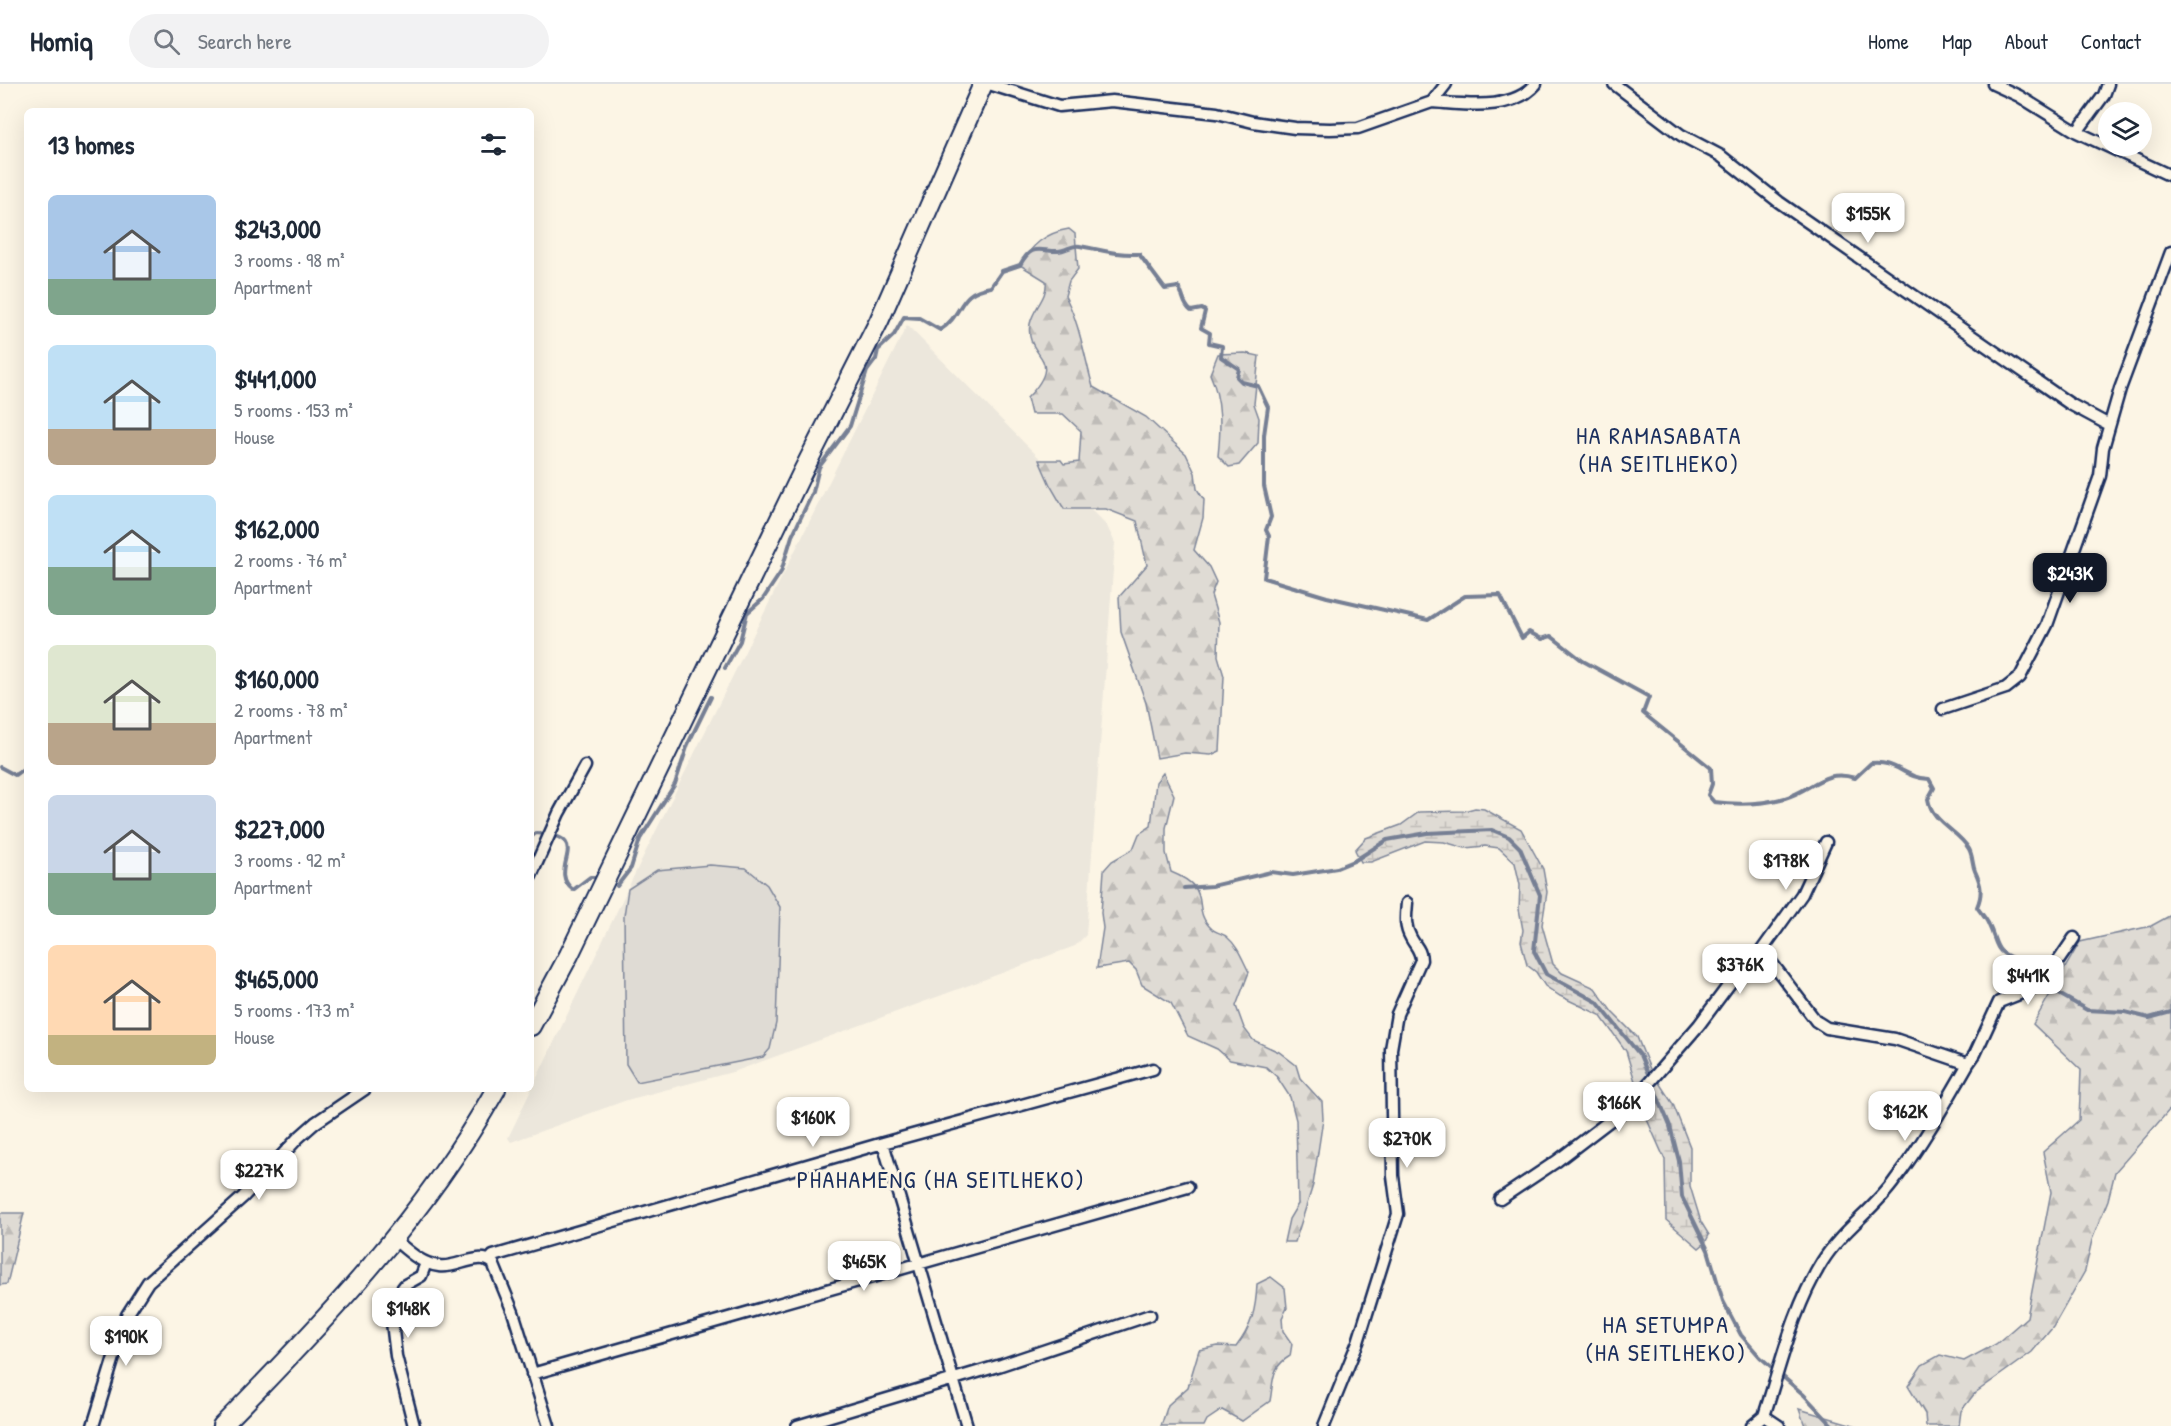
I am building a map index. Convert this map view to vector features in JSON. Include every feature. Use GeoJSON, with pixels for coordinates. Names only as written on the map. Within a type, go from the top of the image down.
{"type":"FeatureCollection","features":[{"type":"Feature","properties":{"kind":"main road"},"geometry":{"type":"LineString","coordinates":[[534,1020],[569,955],[802,474],[879,321],[983,84]]}},
{"type":"Feature","properties":{"kind":"main road"},"geometry":{"type":"LineString","coordinates":[[222,1426],[319,1327],[395,1240],[494,1092]]}},
{"type":"Feature","properties":{"kind":"street"},"geometry":{"type":"LineString","coordinates":[[989,84],[1059,106],[1112,101],[1217,113],[1295,128],[1358,128],[1432,102],[1482,105],[1510,101],[1536,84]]}},
{"type":"Feature","properties":{"kind":"street"},"geometry":{"type":"LineString","coordinates":[[1432,102],[1446,84]]}},
{"type":"Feature","properties":{"kind":"street"},"geometry":{"type":"LineString","coordinates":[[1614,84],[1681,135],[1721,156],[1804,219],[2061,398],[2109,425]]}},
{"type":"Feature","properties":{"kind":"street"},"geometry":{"type":"LineString","coordinates":[[1994,84],[2019,96],[2077,132],[2171,176]]}},
{"type":"Feature","properties":{"kind":"street"},"geometry":{"type":"LineString","coordinates":[[2077,132],[2104,95],[2108,84]]}},
{"type":"Feature","properties":{"kind":"street"},"geometry":{"type":"LineString","coordinates":[[1943,709],[2006,688],[2020,677],[2046,626],[2100,476],[2109,425],[2141,328],[2171,252]]}},
{"type":"Feature","properties":{"kind":"street"},"geometry":{"type":"LineString","coordinates":[[534,869],[559,813],[585,766]]}},
{"type":"Feature","properties":{"kind":"street"},"geometry":{"type":"LineString","coordinates":[[1500,1199],[1557,1161],[1629,1106],[1699,1026],[1731,982],[1762,950],[1802,894],[1826,842]]}},
{"type":"Feature","properties":{"kind":"street"},"geometry":{"type":"LineString","coordinates":[[1324,1426],[1358,1342],[1398,1214],[1393,1176],[1391,1049],[1397,1014],[1421,960],[1421,952],[1410,937],[1406,924],[1407,903]]}},
{"type":"Feature","properties":{"kind":"street"},"geometry":{"type":"LineString","coordinates":[[1752,1426],[1764,1416],[1800,1303],[1844,1232],[1895,1181],[1931,1131],[1975,1054],[1998,1002],[2042,985],[2074,938]]}},
{"type":"Feature","properties":{"kind":"street"},"geometry":{"type":"LineString","coordinates":[[1762,950],[1816,1021],[1827,1028],[1895,1040],[1968,1064]]}},
{"type":"Feature","properties":{"kind":"street"},"geometry":{"type":"LineString","coordinates":[[490,1260],[493,1256],[883,1143],[1153,1069]]}},
{"type":"Feature","properties":{"kind":"street"},"geometry":{"type":"LineString","coordinates":[[93,1426],[127,1316],[148,1282],[243,1197],[307,1131],[361,1092]]}},
{"type":"Feature","properties":{"kind":"street"},"geometry":{"type":"LineString","coordinates":[[883,1143],[966,1426]]}},
{"type":"Feature","properties":{"kind":"street"},"geometry":{"type":"LineString","coordinates":[[532,1374],[917,1262],[1188,1187]]}},
{"type":"Feature","properties":{"kind":"street"},"geometry":{"type":"LineString","coordinates":[[395,1240],[426,1263],[446,1266],[480,1259],[490,1260],[496,1267],[549,1426]]}},
{"type":"Feature","properties":{"kind":"street"},"geometry":{"type":"LineString","coordinates":[[414,1426],[396,1356],[390,1305],[405,1285],[421,1276],[426,1263]]}},
{"type":"Feature","properties":{"kind":"street"},"geometry":{"type":"LineString","coordinates":[[797,1426],[953,1379],[1150,1315]]}},
{"type":"Feature","properties":{"kind":"street"},"geometry":{"type":"LineString","coordinates":[[1764,1416],[1779,1426]]}},
{"type":"Feature","properties":{"kind":"shaded area"},"geometry":{"type":"Polygon","coordinates":[[[907,325],[1107,526],[1115,543],[1086,935],[1075,946],[736,1071],[627,1100],[511,1142],[508,1138],[530,1092],[534,1092],[534,1084],[641,861],[907,325]]]}},
{"type":"Feature","properties":{"kind":"green space"},"geometry":{"type":"Polygon","coordinates":[[[1069,229],[1075,234],[1078,269],[1069,281],[1065,296],[1078,328],[1093,387],[1146,417],[1186,454],[1195,473],[1197,489],[1204,500],[1203,518],[1194,550],[1209,567],[1216,582],[1211,595],[1219,622],[1218,656],[1224,676],[1220,751],[1211,755],[1185,753],[1157,758],[1146,703],[1121,632],[1119,597],[1147,565],[1137,521],[1106,509],[1064,509],[1039,460],[1061,460],[1064,464],[1079,462],[1081,431],[1063,414],[1031,414],[1027,398],[1039,384],[1044,374],[1044,365],[1030,336],[1030,324],[1045,293],[1046,281],[1020,265],[1040,241],[1069,229]]]}},
{"type":"Feature","properties":{"kind":"green space"},"geometry":{"type":"Polygon","coordinates":[[[1245,353],[1259,356],[1254,404],[1259,418],[1258,443],[1239,465],[1229,467],[1218,456],[1220,414],[1217,394],[1210,374],[1218,354],[1245,353]]]}},
{"type":"Feature","properties":{"kind":"green space"},"geometry":{"type":"Polygon","coordinates":[[[1163,773],[1174,795],[1166,828],[1166,853],[1171,872],[1193,885],[1198,892],[1205,920],[1213,930],[1231,941],[1249,972],[1236,1006],[1244,1028],[1253,1040],[1279,1052],[1296,1065],[1300,1078],[1322,1102],[1323,1119],[1313,1185],[1295,1242],[1284,1242],[1289,1219],[1298,1204],[1296,1120],[1290,1097],[1277,1077],[1266,1067],[1230,1060],[1217,1049],[1188,1036],[1171,1003],[1142,985],[1136,970],[1129,963],[1097,968],[1103,928],[1101,913],[1104,870],[1112,861],[1133,849],[1139,834],[1151,826],[1156,782],[1163,773]]]}},
{"type":"Feature","properties":{"kind":"green space"},"geometry":{"type":"Polygon","coordinates":[[[1475,808],[1484,809],[1521,829],[1543,869],[1547,892],[1542,925],[1553,964],[1562,973],[1595,988],[1612,1012],[1637,1037],[1650,1069],[1673,1104],[1690,1147],[1690,1186],[1701,1222],[1709,1235],[1699,1248],[1666,1220],[1665,1160],[1645,1115],[1626,1051],[1600,1015],[1560,996],[1545,986],[1536,972],[1527,965],[1521,942],[1523,930],[1519,909],[1520,885],[1515,863],[1499,848],[1485,846],[1465,848],[1444,842],[1425,841],[1371,862],[1361,862],[1355,850],[1366,838],[1401,825],[1419,812],[1464,811],[1475,808]]]}},
{"type":"Feature","properties":{"kind":"green space"},"geometry":{"type":"Polygon","coordinates":[[[710,865],[746,868],[767,885],[780,907],[776,1023],[770,1049],[763,1057],[637,1082],[626,1064],[624,916],[628,889],[657,870],[710,865]]]}},
{"type":"Feature","properties":{"kind":"green space"},"geometry":{"type":"Polygon","coordinates":[[[2171,915],[2171,1108],[2115,1172],[2108,1200],[2092,1240],[2085,1271],[2053,1327],[2032,1352],[1975,1393],[1961,1411],[1959,1426],[1926,1426],[1925,1414],[1908,1386],[1922,1365],[1940,1355],[1964,1361],[1996,1344],[2027,1317],[2051,1192],[2043,1152],[2079,1120],[2081,1070],[2033,1024],[2080,942],[2151,926],[2171,915]]]}},
{"type":"Feature","properties":{"kind":"green space"},"geometry":{"type":"Polygon","coordinates":[[[0,1213],[24,1213],[7,1284],[0,1285],[0,1213]]]}},
{"type":"Feature","properties":{"kind":"green space"},"geometry":{"type":"Polygon","coordinates":[[[1271,1277],[1285,1288],[1287,1308],[1282,1318],[1283,1331],[1292,1344],[1290,1356],[1276,1370],[1270,1401],[1242,1421],[1222,1410],[1207,1420],[1204,1426],[1161,1426],[1168,1405],[1188,1387],[1199,1350],[1218,1346],[1236,1347],[1252,1317],[1257,1284],[1271,1277]]]}},
{"type":"Feature","properties":{"kind":"green space"},"geometry":{"type":"Polygon","coordinates":[[[1799,1409],[1857,1426],[1805,1426],[1799,1409]]]}},
{"type":"Feature","properties":{"kind":"waterway"},"geometry":{"type":"LineString","coordinates":[[725,668],[740,641],[747,613],[763,599],[781,572],[792,536],[813,492],[819,467],[850,426],[867,371],[876,359],[878,350],[894,335],[904,317],[919,318],[940,330],[954,317],[966,299],[980,290],[991,287],[1002,271],[1020,265],[1032,251],[1058,251],[1077,246],[1116,253],[1139,254],[1165,289],[1178,287],[1191,311],[1202,309],[1205,311],[1201,328],[1210,333],[1209,343],[1222,346],[1221,357],[1239,369],[1237,377],[1242,382],[1258,386],[1268,407],[1264,435],[1264,486],[1271,517],[1266,530],[1269,536],[1264,578],[1327,597],[1428,620],[1465,596],[1500,595],[1522,638],[1529,632],[1542,639],[1551,636],[1583,661],[1649,697],[1643,713],[1711,768],[1712,784],[1708,795],[1714,802],[1768,802],[1785,798],[1826,778],[1834,776],[1855,778],[1871,763],[1887,764],[1913,776],[1929,779],[1934,788],[1928,799],[1930,807],[1940,820],[1964,842],[1970,852],[1981,889],[1977,907],[1988,923],[1998,947],[2005,954],[2021,962],[2028,975],[2038,984]]}},
{"type":"Feature","properties":{"kind":"waterway"},"geometry":{"type":"LineString","coordinates":[[617,886],[631,868],[640,839],[675,784],[688,744],[711,697]]}},
{"type":"Feature","properties":{"kind":"waterway"},"geometry":{"type":"LineString","coordinates":[[0,767],[15,775],[24,768]]}},
{"type":"Feature","properties":{"kind":"waterway"},"geometry":{"type":"LineString","coordinates":[[1184,888],[1212,886],[1271,872],[1293,875],[1337,868],[1354,861],[1387,840],[1427,833],[1492,830],[1509,837],[1520,848],[1540,895],[1534,951],[1546,974],[1597,1002],[1640,1055],[1670,1126],[1679,1161],[1682,1197],[1708,1250],[1723,1301],[1741,1335],[1760,1357],[1804,1395],[1833,1426]]}},
{"type":"Feature","properties":{"kind":"waterway"},"geometry":{"type":"LineString","coordinates":[[534,835],[554,836],[564,840],[568,847],[564,872],[566,881],[573,890],[590,877],[596,877]]}},
{"type":"Feature","properties":{"kind":"waterway"},"geometry":{"type":"LineString","coordinates":[[2045,986],[2087,1010],[2125,1012],[2149,1018],[2171,1012]]}},
{"type":"Feature","properties":{"kind":"district","name":"HA RAMASABATA (HA SEITLHEKO)"},"geometry":{"type":"Point","coordinates":[1659,450]}},
{"type":"Feature","properties":{"kind":"district","name":"PHAHAMENG (HA SEITLHEKO)"},"geometry":{"type":"Point","coordinates":[941,1180]}},
{"type":"Feature","properties":{"kind":"district","name":"HA SETUMPA (HA SEITLHEKO)"},"geometry":{"type":"Point","coordinates":[1666,1339]}}]}
